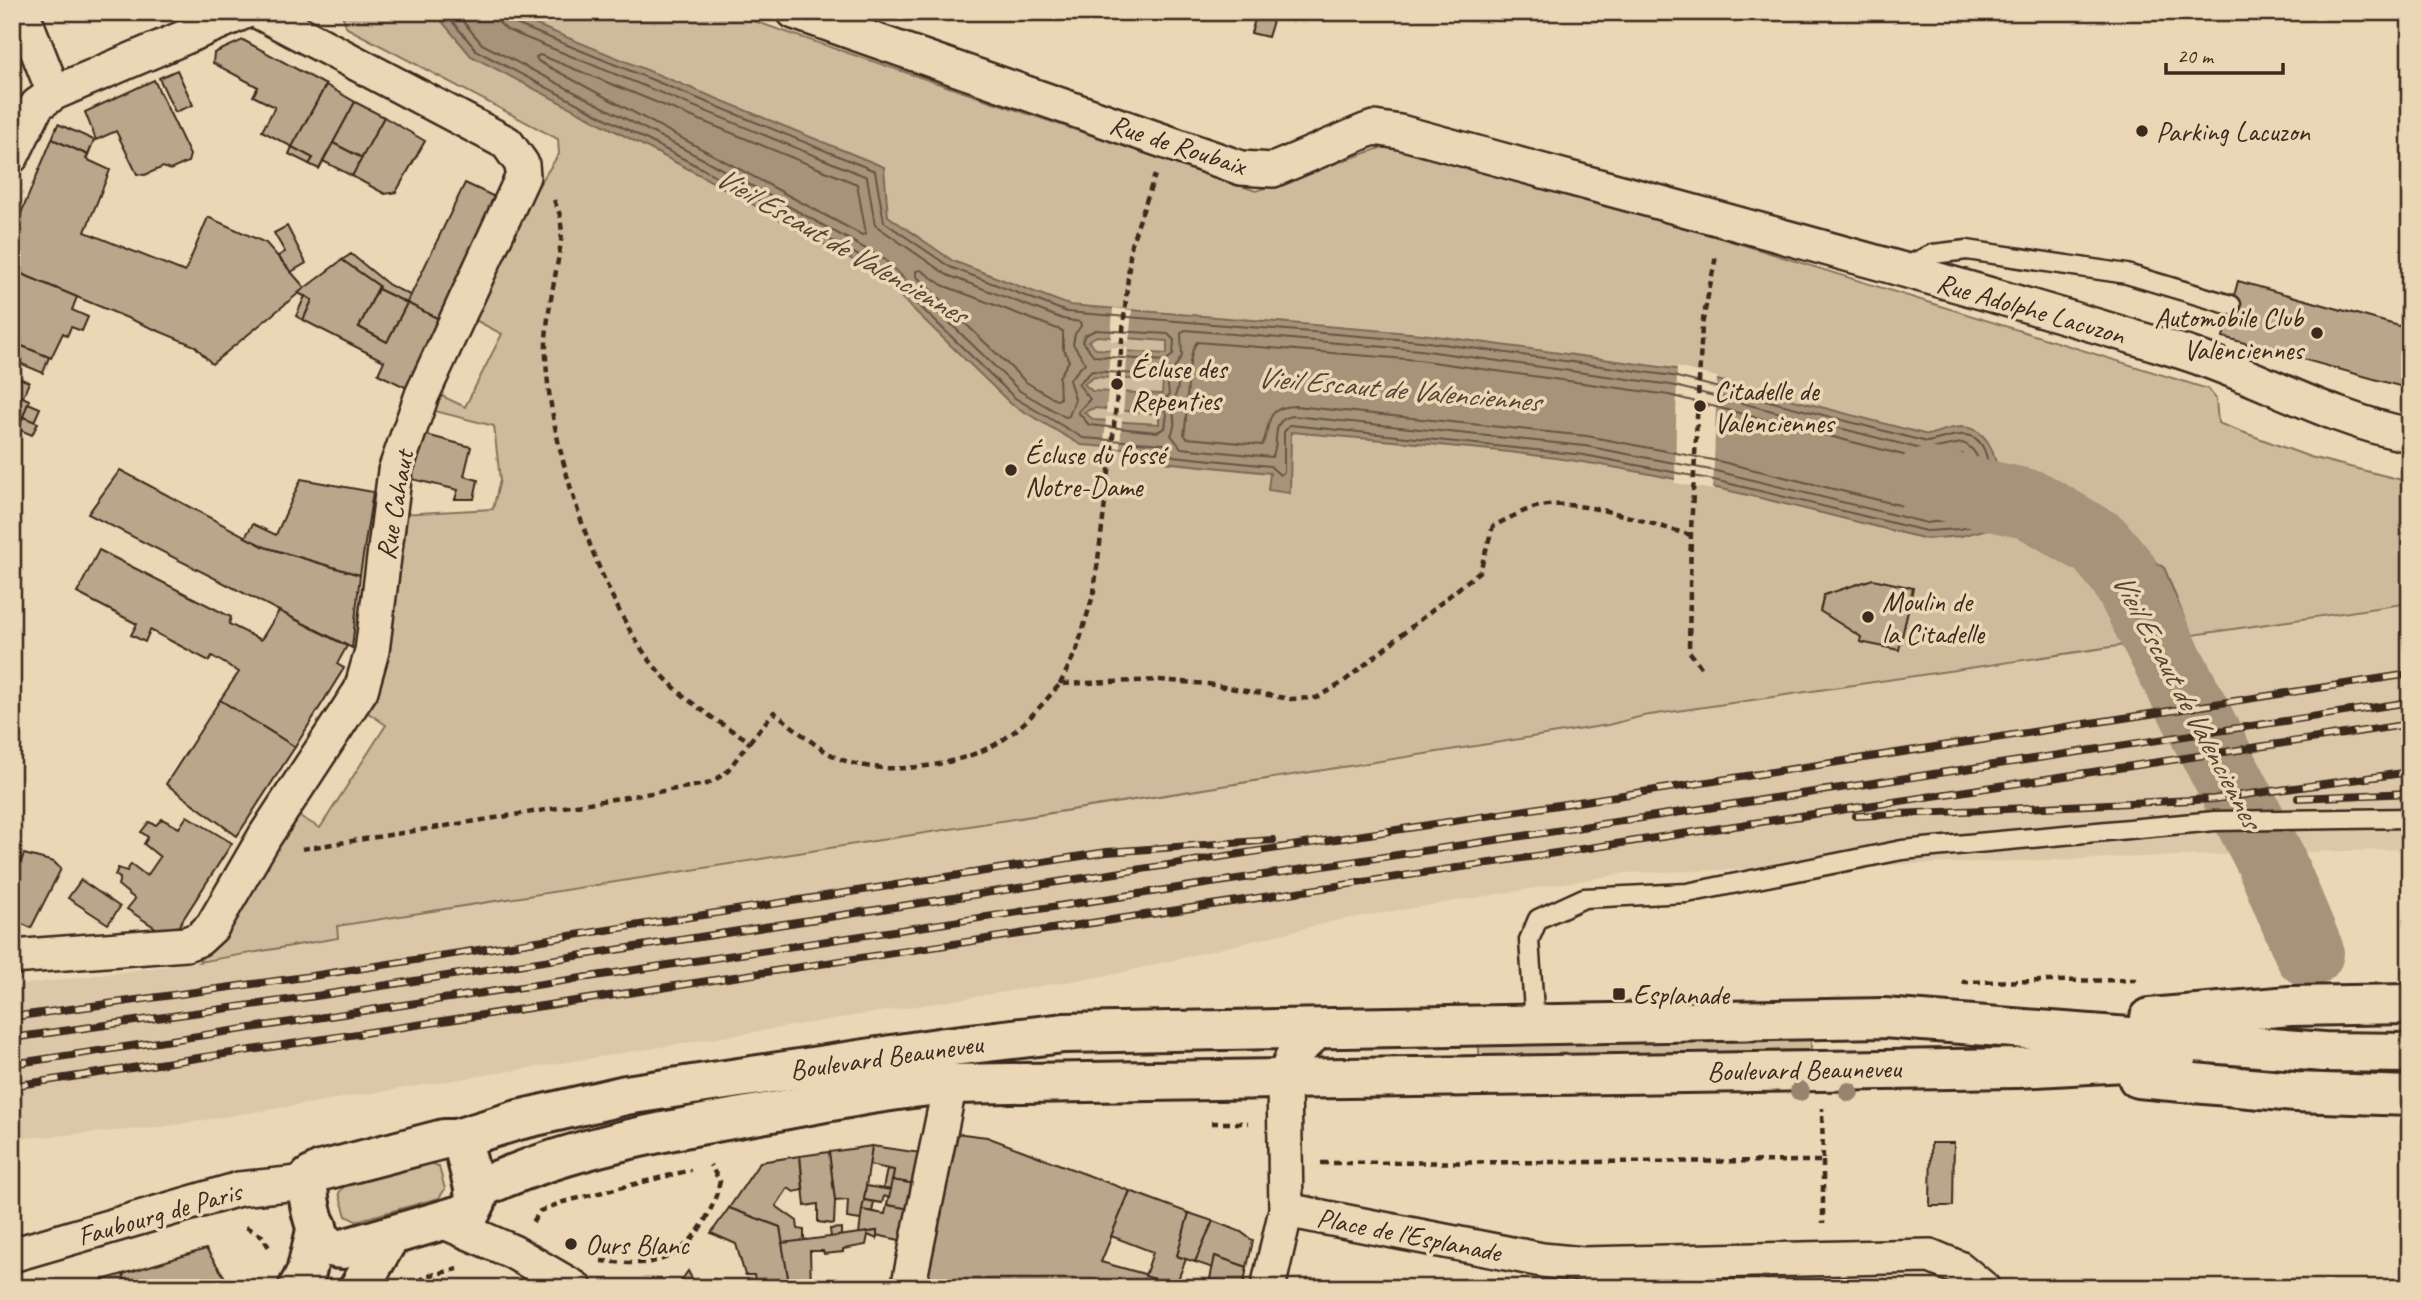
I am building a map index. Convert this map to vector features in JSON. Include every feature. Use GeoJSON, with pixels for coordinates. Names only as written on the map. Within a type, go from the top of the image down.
{"type":"FeatureCollection","features":[{"type":"Feature","properties":{"kind":"main road"},"geometry":{"type":"LineString","coordinates":[[2011,1025],[2315,1004],[2410,1004]]}},
{"type":"Feature","properties":{"kind":"main road","name":"Boulevard Beauneveu"},"geometry":{"type":"LineString","coordinates":[[308,1182],[310,1177],[321,1171],[626,1095],[1024,1037],[1323,1027],[1884,1017],[2324,1052]]}},
{"type":"Feature","properties":{"kind":"main road","name":"Boulevard Beauneveu"},"geometry":{"type":"LineString","coordinates":[[474,1191],[533,1166],[657,1135],[826,1102],[950,1084],[2017,1068],[2324,1052],[2410,1053]]}},
{"type":"Feature","properties":{"kind":"main road"},"geometry":{"type":"LineString","coordinates":[[2017,1068],[2295,1093],[2410,1096]]}},
{"type":"Feature","properties":{"kind":"main road"},"geometry":{"type":"LineString","coordinates":[[308,1182],[308,1197],[322,1239],[337,1249],[442,1221],[474,1208],[474,1191],[464,1149],[456,1139]]}},
{"type":"Feature","properties":{"kind":"main road"},"geometry":{"type":"LineString","coordinates":[[286,1274],[306,1273],[317,1226]]}},
{"type":"Feature","properties":{"kind":"main road"},"geometry":{"type":"LineString","coordinates":[[359,1288],[390,1236]]}},
{"type":"Feature","properties":{"kind":"street"},"geometry":{"type":"LineString","coordinates":[[22,12],[54,93]]}},
{"type":"Feature","properties":{"kind":"street"},"geometry":{"type":"LineString","coordinates":[[12,156],[37,105],[54,93],[244,12]]}},
{"type":"Feature","properties":{"kind":"street"},"geometry":{"type":"LineString","coordinates":[[259,12],[507,143],[522,164],[523,176]]}},
{"type":"Feature","properties":{"kind":"street","name":"Rue de Roubaix"},"geometry":{"type":"LineString","coordinates":[[794,12],[1241,168],[1273,170],[1355,135],[1385,129],[1726,221]]}},
{"type":"Feature","properties":{"kind":"street","name":"Rue Cahaut"},"geometry":{"type":"LineString","coordinates":[[12,957],[186,944],[199,939],[212,928],[265,836],[360,690],[372,651],[395,471],[401,450],[422,395],[523,176]]}},
{"type":"Feature","properties":{"kind":"street","name":"Rue Adolphe Lacuzon"},"geometry":{"type":"LineString","coordinates":[[1726,221],[2178,350],[2304,403],[2358,422],[2410,435]]}},
{"type":"Feature","properties":{"kind":"street"},"geometry":{"type":"LineString","coordinates":[[1268,1288],[1286,1210],[1284,1079],[1293,1055],[1323,1027]]}},
{"type":"Feature","properties":{"kind":"street"},"geometry":{"type":"LineString","coordinates":[[908,1288],[950,1084]]}},
{"type":"Feature","properties":{"kind":"street","name":"Faubourg de Paris"},"geometry":{"type":"LineString","coordinates":[[12,1255],[239,1189],[308,1182]]}},
{"type":"Feature","properties":{"kind":"street","name":"Place de l'Esplanade"},"geometry":{"type":"LineString","coordinates":[[1286,1210],[1542,1260],[1603,1264],[1688,1275],[1823,1258],[1930,1256],[1959,1268],[1983,1288]]}},
{"type":"Feature","properties":{"kind":"street"},"geometry":{"type":"LineString","coordinates":[[442,1221],[513,1252],[582,1274]]}},
{"type":"Feature","properties":{"kind":"lane"},"geometry":{"type":"LineString","coordinates":[[1898,270],[1933,254],[1966,250],[2127,274],[2231,305]]}},
{"type":"Feature","properties":{"kind":"lane"},"geometry":{"type":"LineString","coordinates":[[1535,1024],[1529,940],[1538,919],[1584,898],[1687,893],[1902,850],[2215,821],[2410,818]]}},
{"type":"Feature","properties":{"kind":"path"},"geometry":{"type":"LineString","coordinates":[[265,836],[297,849],[316,849],[707,784],[725,774],[774,712],[835,757],[858,766],[918,767],[950,761],[1006,738],[1028,720],[1060,684],[1077,649],[1094,592],[1112,447],[1131,245],[1167,142]]}},
{"type":"Feature","properties":{"kind":"path"},"geometry":{"type":"LineString","coordinates":[[523,176],[553,199],[560,215],[562,233],[546,342],[547,387],[560,446],[600,573],[632,636],[653,664],[710,718],[750,741]]}},
{"type":"Feature","properties":{"kind":"path"},"geometry":{"type":"LineString","coordinates":[[1701,667],[1689,651],[1691,532],[1702,325],[1714,264]]}},
{"type":"Feature","properties":{"kind":"path"},"geometry":{"type":"LineString","coordinates":[[1060,684],[1160,680],[1208,684],[1290,699],[1316,698],[1342,683],[1480,571],[1493,526],[1520,513],[1546,504],[1582,507],[1691,532]]}},
{"type":"Feature","properties":{"kind":"path"},"geometry":{"type":"LineString","coordinates":[[1955,982],[2148,980]]}},
{"type":"Feature","properties":{"kind":"path"},"geometry":{"type":"LineString","coordinates":[[1822,1114],[1823,1258]]}},
{"type":"Feature","properties":{"kind":"path"},"geometry":{"type":"LineString","coordinates":[[1285,1163],[1823,1161]]}},
{"type":"Feature","properties":{"kind":"path"},"geometry":{"type":"LineString","coordinates":[[513,1252],[540,1211],[546,1208],[712,1164],[720,1181],[709,1218],[675,1252],[656,1261],[582,1274]]}},
{"type":"Feature","properties":{"kind":"path"},"geometry":{"type":"LineString","coordinates":[[234,1226],[248,1227],[262,1236],[286,1274]]}},
{"type":"Feature","properties":{"kind":"shaded area"},"geometry":{"type":"Polygon","coordinates":[[[341,12],[727,12],[1256,191],[1386,146],[1708,234],[2208,389],[2216,399],[2218,423],[2310,457],[2410,482],[2410,603],[1643,716],[1608,725],[337,926],[338,938],[199,962],[294,813],[320,828],[386,725],[361,708],[400,514],[493,509],[500,480],[494,426],[427,409],[438,394],[465,407],[502,334],[475,320],[537,188],[559,154],[558,139],[347,28],[341,12]]]}},
{"type":"Feature","properties":{"kind":"shaded area"},"geometry":{"type":"Polygon","coordinates":[[[2410,603],[2410,849],[1627,873],[1339,920],[1116,974],[155,1128],[12,1139],[12,986],[222,959],[338,938],[337,926],[1608,725],[1643,716],[2410,603]]]}},
{"type":"Feature","properties":{"kind":"shaded area"},"geometry":{"type":"Polygon","coordinates":[[[1811,1038],[1811,1050],[1479,1057],[1479,1044],[1811,1038]]]}},
{"type":"Feature","properties":{"kind":"shaded area"},"geometry":{"type":"Polygon","coordinates":[[[428,1161],[439,1167],[445,1189],[439,1198],[356,1221],[346,1216],[339,1193],[346,1183],[428,1161]]]}},
{"type":"Feature","properties":{"kind":"water"},"geometry":{"type":"Polygon","coordinates":[[[434,12],[505,12],[884,167],[888,216],[953,261],[1069,305],[1422,334],[1675,369],[1928,435],[1958,427],[1973,429],[1988,443],[1993,452],[2000,494],[2037,510],[2042,497],[2164,567],[2191,635],[2126,645],[2082,559],[2035,541],[2035,523],[1994,510],[1988,529],[1961,536],[1926,539],[1669,478],[1510,452],[1291,432],[1290,493],[1268,490],[1270,473],[1163,462],[1164,451],[1081,445],[1011,404],[876,273],[698,174],[471,56],[434,12]],[[1097,336],[1088,341],[1096,349],[1167,354],[1167,341],[1097,336]],[[1094,377],[1084,384],[1092,391],[1162,394],[1163,381],[1094,377]],[[1094,408],[1084,412],[1094,420],[1159,424],[1159,414],[1094,408]]]}},
{"type":"Feature","properties":{"kind":"pier"},"geometry":{"type":"Polygon","coordinates":[[[1113,308],[1132,310],[1129,342],[1111,341],[1113,308]]]}},
{"type":"Feature","properties":{"kind":"pier"},"geometry":{"type":"Polygon","coordinates":[[[1110,347],[1128,348],[1125,383],[1108,381],[1110,347]]]}},
{"type":"Feature","properties":{"kind":"pier"},"geometry":{"type":"Polygon","coordinates":[[[1677,367],[1717,377],[1713,490],[1675,483],[1677,367]]]}},
{"type":"Feature","properties":{"kind":"pier"},"geometry":{"type":"Polygon","coordinates":[[[1108,388],[1125,389],[1123,414],[1106,413],[1108,388]]]}},
{"type":"Feature","properties":{"kind":"pier"},"geometry":{"type":"Polygon","coordinates":[[[1106,417],[1122,418],[1120,448],[1104,446],[1106,417]]]}},
{"type":"Feature","properties":{"kind":"building"},"geometry":{"type":"Polygon","coordinates":[[[1256,16],[1273,21],[1268,37],[1251,33],[1256,16]]]}},
{"type":"Feature","properties":{"kind":"building"},"geometry":{"type":"Polygon","coordinates":[[[243,40],[326,85],[292,147],[262,131],[275,107],[253,96],[258,87],[213,63],[214,53],[243,40]]]}},
{"type":"Feature","properties":{"kind":"building"},"geometry":{"type":"Polygon","coordinates":[[[177,70],[193,105],[175,112],[159,78],[177,70]]]}},
{"type":"Feature","properties":{"kind":"building"},"geometry":{"type":"Polygon","coordinates":[[[154,80],[190,155],[188,162],[170,170],[163,167],[145,175],[137,174],[116,131],[96,140],[85,112],[154,80]]]}},
{"type":"Feature","properties":{"kind":"building"},"geometry":{"type":"Polygon","coordinates":[[[326,85],[355,102],[319,169],[309,164],[313,158],[292,147],[326,85]]]}},
{"type":"Feature","properties":{"kind":"building"},"geometry":{"type":"Polygon","coordinates":[[[355,102],[384,117],[362,158],[333,143],[355,102]]]}},
{"type":"Feature","properties":{"kind":"building"},"geometry":{"type":"Polygon","coordinates":[[[384,117],[425,141],[396,192],[385,194],[352,176],[384,117]]]}},
{"type":"Feature","properties":{"kind":"building"},"geometry":{"type":"Polygon","coordinates":[[[58,124],[94,140],[88,155],[52,139],[58,124]]]}},
{"type":"Feature","properties":{"kind":"building"},"geometry":{"type":"Polygon","coordinates":[[[52,139],[88,155],[86,159],[110,170],[85,232],[185,272],[208,217],[266,243],[305,288],[212,364],[195,346],[12,270],[12,235],[52,139]]]}},
{"type":"Feature","properties":{"kind":"building"},"geometry":{"type":"Polygon","coordinates":[[[333,143],[362,158],[352,176],[323,161],[333,143]]]}},
{"type":"Feature","properties":{"kind":"building"},"geometry":{"type":"Polygon","coordinates":[[[292,147],[313,158],[309,164],[289,154],[292,147]]]}},
{"type":"Feature","properties":{"kind":"building"},"geometry":{"type":"Polygon","coordinates":[[[465,183],[495,197],[439,319],[407,303],[465,183]]]}},
{"type":"Feature","properties":{"kind":"building"},"geometry":{"type":"Polygon","coordinates":[[[287,226],[306,263],[291,272],[278,256],[285,252],[274,233],[287,226]]]}},
{"type":"Feature","properties":{"kind":"building"},"geometry":{"type":"Polygon","coordinates":[[[351,254],[389,285],[410,295],[407,303],[378,289],[379,286],[342,260],[351,254]]]}},
{"type":"Feature","properties":{"kind":"building"},"geometry":{"type":"Polygon","coordinates":[[[342,260],[379,286],[359,327],[387,342],[407,303],[439,319],[407,388],[378,374],[384,361],[303,320],[312,300],[298,293],[342,260]]]}},
{"type":"Feature","properties":{"kind":"building"},"geometry":{"type":"Polygon","coordinates":[[[12,270],[77,297],[72,310],[88,317],[82,331],[71,327],[67,336],[63,333],[51,358],[12,342],[12,270]]]}},
{"type":"Feature","properties":{"kind":"building","name":"Automobile Club Valenciennes"},"geometry":{"type":"Polygon","coordinates":[[[2238,281],[2410,329],[2410,389],[2223,337],[2238,281]]]}},
{"type":"Feature","properties":{"kind":"building"},"geometry":{"type":"Polygon","coordinates":[[[378,289],[407,303],[387,342],[359,327],[378,289]]]}},
{"type":"Feature","properties":{"kind":"building"},"geometry":{"type":"Polygon","coordinates":[[[305,296],[312,300],[303,320],[296,316],[305,296]]]}},
{"type":"Feature","properties":{"kind":"building"},"geometry":{"type":"Polygon","coordinates":[[[12,342],[49,357],[43,373],[15,361],[12,368],[12,342]]]}},
{"type":"Feature","properties":{"kind":"building"},"geometry":{"type":"Polygon","coordinates":[[[12,375],[29,382],[23,397],[12,392],[12,375]]]}},
{"type":"Feature","properties":{"kind":"building"},"geometry":{"type":"Polygon","coordinates":[[[12,392],[29,400],[23,417],[12,412],[12,392]]]}},
{"type":"Feature","properties":{"kind":"building"},"geometry":{"type":"Polygon","coordinates":[[[28,403],[40,408],[34,422],[23,417],[28,403]]]}},
{"type":"Feature","properties":{"kind":"building"},"geometry":{"type":"Polygon","coordinates":[[[12,412],[23,417],[17,431],[12,429],[12,412]]]}},
{"type":"Feature","properties":{"kind":"building"},"geometry":{"type":"Polygon","coordinates":[[[23,417],[38,423],[32,435],[18,429],[23,417]]]}},
{"type":"Feature","properties":{"kind":"building"},"geometry":{"type":"Polygon","coordinates":[[[419,433],[471,447],[464,476],[478,480],[474,499],[455,499],[458,490],[408,478],[419,433]]]}},
{"type":"Feature","properties":{"kind":"building"},"geometry":{"type":"Polygon","coordinates":[[[120,470],[265,547],[360,575],[352,648],[88,514],[120,470]]]}},
{"type":"Feature","properties":{"kind":"building"},"geometry":{"type":"Polygon","coordinates":[[[301,479],[373,492],[360,575],[265,547],[245,537],[253,524],[276,535],[301,479]]]}},
{"type":"Feature","properties":{"kind":"building"},"geometry":{"type":"Polygon","coordinates":[[[99,550],[231,617],[229,624],[261,640],[279,611],[347,646],[337,664],[344,668],[295,747],[220,700],[239,672],[212,656],[209,661],[150,630],[145,642],[131,635],[137,624],[77,593],[99,550]]]}},
{"type":"Feature","properties":{"kind":"building","name":"Moulin de la Citadelle"},"geometry":{"type":"Polygon","coordinates":[[[1873,579],[1913,588],[1899,650],[1860,642],[1861,637],[1820,611],[1824,595],[1873,579]]]}},
{"type":"Feature","properties":{"kind":"building"},"geometry":{"type":"Polygon","coordinates":[[[220,700],[295,747],[237,836],[166,784],[220,700]]]}},
{"type":"Feature","properties":{"kind":"building"},"geometry":{"type":"Polygon","coordinates":[[[187,816],[232,843],[171,938],[127,909],[135,899],[118,885],[120,878],[115,875],[118,868],[127,871],[131,864],[147,876],[160,857],[144,844],[148,837],[141,832],[149,822],[156,825],[162,819],[179,828],[187,816]]]}},
{"type":"Feature","properties":{"kind":"building"},"geometry":{"type":"Polygon","coordinates":[[[24,854],[54,862],[61,869],[31,928],[12,919],[12,882],[24,854]]]}},
{"type":"Feature","properties":{"kind":"building"},"geometry":{"type":"Polygon","coordinates":[[[81,880],[120,907],[108,924],[68,898],[81,880]]]}},
{"type":"Feature","properties":{"kind":"building"},"geometry":{"type":"Polygon","coordinates":[[[955,1133],[987,1137],[1130,1191],[1101,1262],[1195,1288],[923,1288],[955,1133]]]}},
{"type":"Feature","properties":{"kind":"building"},"geometry":{"type":"Polygon","coordinates":[[[1931,1143],[1954,1143],[1953,1206],[1930,1206],[1931,1143]]]}},
{"type":"Feature","properties":{"kind":"building"},"geometry":{"type":"Polygon","coordinates":[[[872,1146],[921,1153],[915,1184],[892,1180],[894,1170],[869,1165],[872,1146]]]}},
{"type":"Feature","properties":{"kind":"building"},"geometry":{"type":"Polygon","coordinates":[[[872,1146],[861,1220],[847,1218],[848,1200],[835,1201],[829,1152],[872,1146]]]}},
{"type":"Feature","properties":{"kind":"building"},"geometry":{"type":"Polygon","coordinates":[[[829,1152],[835,1201],[834,1224],[818,1222],[818,1204],[805,1206],[800,1156],[829,1152]]]}},
{"type":"Feature","properties":{"kind":"building"},"geometry":{"type":"Polygon","coordinates":[[[800,1156],[803,1190],[794,1192],[788,1188],[776,1206],[797,1221],[798,1229],[804,1230],[804,1241],[782,1243],[780,1227],[729,1208],[760,1162],[800,1156]]]}},
{"type":"Feature","properties":{"kind":"building"},"geometry":{"type":"Polygon","coordinates":[[[887,1169],[894,1170],[891,1190],[883,1189],[887,1169]]]}},
{"type":"Feature","properties":{"kind":"building"},"geometry":{"type":"Polygon","coordinates":[[[892,1180],[915,1184],[910,1209],[887,1205],[892,1180]]]}},
{"type":"Feature","properties":{"kind":"building"},"geometry":{"type":"Polygon","coordinates":[[[866,1186],[891,1190],[889,1198],[884,1196],[882,1203],[864,1200],[866,1186]]]}},
{"type":"Feature","properties":{"kind":"building"},"geometry":{"type":"Polygon","coordinates":[[[1130,1191],[1189,1213],[1177,1256],[1186,1259],[1177,1282],[1171,1279],[1169,1283],[1145,1276],[1153,1252],[1111,1236],[1130,1191]]]}},
{"type":"Feature","properties":{"kind":"building"},"geometry":{"type":"Polygon","coordinates":[[[864,1200],[874,1202],[872,1212],[862,1210],[864,1200]]]}},
{"type":"Feature","properties":{"kind":"building"},"geometry":{"type":"Polygon","coordinates":[[[887,1205],[910,1209],[904,1241],[876,1235],[877,1231],[859,1234],[862,1210],[885,1214],[887,1205]]]}},
{"type":"Feature","properties":{"kind":"building"},"geometry":{"type":"Polygon","coordinates":[[[729,1208],[780,1227],[789,1283],[756,1288],[754,1275],[745,1275],[736,1244],[711,1233],[729,1208]]]}},
{"type":"Feature","properties":{"kind":"building"},"geometry":{"type":"Polygon","coordinates":[[[1189,1213],[1213,1221],[1195,1262],[1177,1256],[1189,1213]]]}},
{"type":"Feature","properties":{"kind":"building"},"geometry":{"type":"Polygon","coordinates":[[[1213,1221],[1241,1232],[1253,1241],[1247,1267],[1215,1256],[1213,1268],[1195,1262],[1213,1221]]]}},
{"type":"Feature","properties":{"kind":"building"},"geometry":{"type":"Polygon","coordinates":[[[841,1228],[841,1236],[831,1238],[830,1229],[841,1228]]]}},
{"type":"Feature","properties":{"kind":"building"},"geometry":{"type":"Polygon","coordinates":[[[877,1231],[877,1239],[868,1235],[866,1245],[843,1249],[843,1252],[824,1254],[823,1251],[810,1251],[811,1288],[790,1288],[782,1243],[877,1231]]]}},
{"type":"Feature","properties":{"kind":"building"},"geometry":{"type":"Polygon","coordinates":[[[206,1249],[232,1288],[182,1288],[181,1282],[160,1288],[127,1288],[123,1274],[206,1249]]]}},
{"type":"Feature","properties":{"kind":"building"},"geometry":{"type":"Polygon","coordinates":[[[1215,1256],[1247,1267],[1243,1288],[1208,1288],[1215,1256]]]}},
{"type":"Feature","properties":{"kind":"building"},"geometry":{"type":"Polygon","coordinates":[[[688,1271],[697,1288],[684,1288],[681,1281],[688,1271]]]}},
{"type":"Feature","properties":{"kind":"building"},"geometry":{"type":"Polygon","coordinates":[[[123,1274],[127,1288],[75,1288],[123,1274]]]}},
{"type":"Feature","properties":{"kind":"building"},"geometry":{"type":"Polygon","coordinates":[[[714,1279],[718,1288],[699,1288],[714,1279]]]}},
{"type":"Feature","properties":{"kind":"waterway","name":"Vieil Escaut de Valenciennes"},"geometry":{"type":"LineString","coordinates":[[1927,482],[2032,505],[2099,544],[2123,573],[2269,857],[2309,952]]}},
{"type":"Feature","properties":{"kind":"railway"},"geometry":{"type":"LineString","coordinates":[[12,1038],[316,996],[2410,674]]}},
{"type":"Feature","properties":{"kind":"railway"},"geometry":{"type":"LineString","coordinates":[[12,1064],[2410,702]]}},
{"type":"Feature","properties":{"kind":"railway"},"geometry":{"type":"LineString","coordinates":[[12,1086],[2410,724]]}},
{"type":"Feature","properties":{"kind":"railway"},"geometry":{"type":"LineString","coordinates":[[1856,816],[2214,799],[2410,772]]}},
{"type":"Feature","properties":{"kind":"railway"},"geometry":{"type":"LineString","coordinates":[[2298,798],[2410,793]]}},
{"type":"Feature","properties":{"kind":"railway"},"geometry":{"type":"LineString","coordinates":[[12,1017],[312,976],[1107,852],[1273,840]]}},
{"type":"Feature","properties":{"kind":"place","name":"Parking Lacuzon"},"geometry":{"type":"Point","coordinates":[2142,131]}},
{"type":"Feature","properties":{"kind":"place","name":"Automobile Club Valenciennes"},"geometry":{"type":"Point","coordinates":[2317,333]}},
{"type":"Feature","properties":{"kind":"place","name":"Écluse des Repenties"},"geometry":{"type":"Point","coordinates":[1117,384]}},
{"type":"Feature","properties":{"kind":"place","name":"Citadelle de Valenciennes"},"geometry":{"type":"Point","coordinates":[1700,406]}},
{"type":"Feature","properties":{"kind":"place","name":"Écluse du fossé Notre-Dame"},"geometry":{"type":"Point","coordinates":[1011,470]}},
{"type":"Feature","properties":{"kind":"place","name":"Moulin de la Citadelle"},"geometry":{"type":"Point","coordinates":[1868,617]}},
{"type":"Feature","properties":{"kind":"place","name":"Esplanade"},"geometry":{"type":"Point","coordinates":[1619,994]}},
{"type":"Feature","properties":{"kind":"place","name":"Ours Blanc"},"geometry":{"type":"Point","coordinates":[571,1244]}}]}
